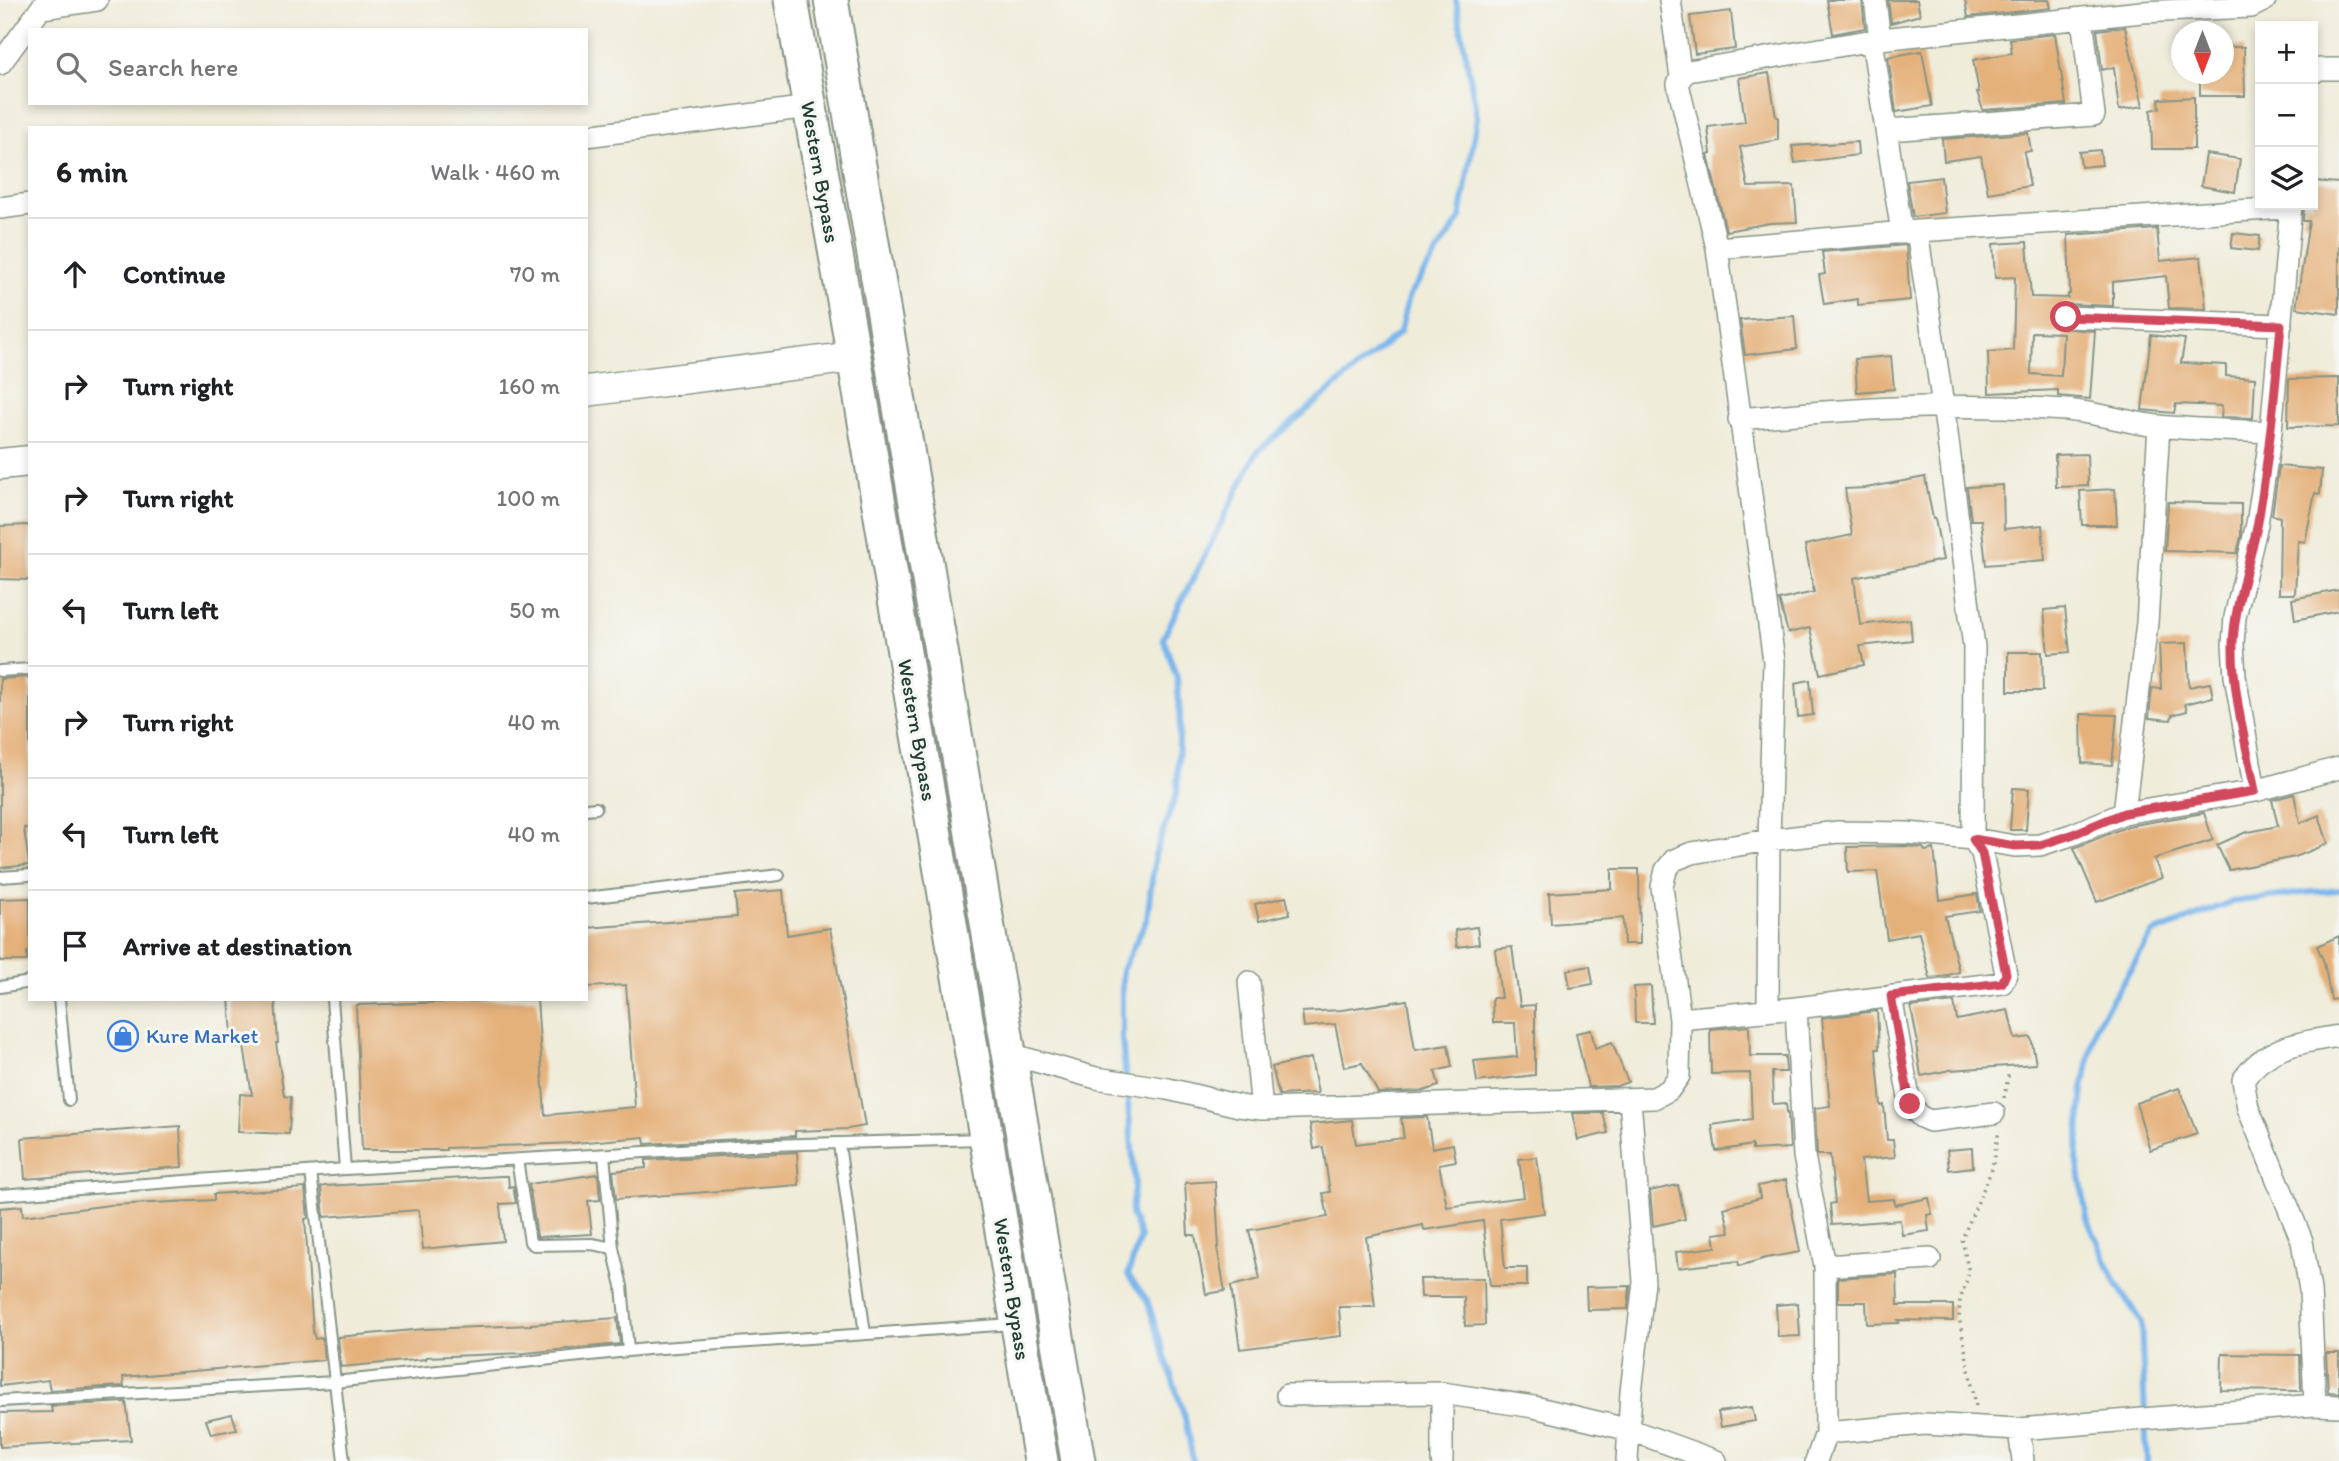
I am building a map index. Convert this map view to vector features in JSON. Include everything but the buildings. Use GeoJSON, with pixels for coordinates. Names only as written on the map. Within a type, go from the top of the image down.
{"type":"FeatureCollection","features":[{"type":"Feature","properties":{"kind":"main road","name":"Western Bypass"},"geometry":{"type":"LineString","coordinates":[[791,0],[1041,1461]]}},
{"type":"Feature","properties":{"kind":"main road","name":"Western Bypass"},"geometry":{"type":"LineString","coordinates":[[831,0],[1078,1461]]}},
{"type":"Feature","properties":{"kind":"street"},"geometry":{"type":"LineString","coordinates":[[0,64],[45,4],[97,0]]}},
{"type":"Feature","properties":{"kind":"street"},"geometry":{"type":"LineString","coordinates":[[1670,0],[1681,77]]}},
{"type":"Feature","properties":{"kind":"street"},"geometry":{"type":"LineString","coordinates":[[1681,1019],[2002,983],[2006,974],[1982,853],[1973,839],[1974,647],[1942,407],[1888,130],[1876,39],[1875,0]]}},
{"type":"Feature","properties":{"kind":"street"},"geometry":{"type":"LineString","coordinates":[[1768,1010],[1774,661],[1717,247],[1678,84],[1681,77],[1688,71],[1876,39],[2082,18],[2140,6],[2251,7],[2265,0]]}},
{"type":"Feature","properties":{"kind":"street"},"geometry":{"type":"LineString","coordinates":[[1888,130],[2094,116],[2082,18]]}},
{"type":"Feature","properties":{"kind":"street"},"geometry":{"type":"LineString","coordinates":[[2318,70],[2339,69]]}},
{"type":"Feature","properties":{"kind":"street"},"geometry":{"type":"LineString","coordinates":[[588,136],[808,107]]}},
{"type":"Feature","properties":{"kind":"street"},"geometry":{"type":"LineString","coordinates":[[0,208],[28,204]]}},
{"type":"Feature","properties":{"kind":"street"},"geometry":{"type":"LineString","coordinates":[[1717,247],[2255,210]]}},
{"type":"Feature","properties":{"kind":"street"},"geometry":{"type":"LineString","coordinates":[[2255,791],[2235,676],[2233,644],[2235,617],[2257,524],[2271,432],[2290,210]]}},
{"type":"Feature","properties":{"kind":"street"},"geometry":{"type":"LineString","coordinates":[[2066,317],[2281,325]]}},
{"type":"Feature","properties":{"kind":"street"},"geometry":{"type":"LineString","coordinates":[[588,391],[854,357]]}},
{"type":"Feature","properties":{"kind":"street"},"geometry":{"type":"LineString","coordinates":[[1739,419],[1818,411],[1942,407],[2067,410],[2159,426],[2271,432]]}},
{"type":"Feature","properties":{"kind":"street"},"geometry":{"type":"LineString","coordinates":[[2124,813],[2147,623],[2159,426]]}},
{"type":"Feature","properties":{"kind":"street"},"geometry":{"type":"LineString","coordinates":[[0,464],[28,461]]}},
{"type":"Feature","properties":{"kind":"street"},"geometry":{"type":"LineString","coordinates":[[1010,1054],[1096,1079],[1168,1089],[1262,1109],[1654,1098],[1669,1090],[1678,1076],[1681,1019],[1662,887],[1666,870],[1674,860],[1692,853],[1838,832],[1973,839],[2015,846],[2040,845],[2124,813],[2255,791],[2339,768]]}},
{"type":"Feature","properties":{"kind":"street"},"geometry":{"type":"LineString","coordinates":[[1249,982],[1262,1109]]}},
{"type":"Feature","properties":{"kind":"street"},"geometry":{"type":"LineString","coordinates":[[1891,996],[1910,1104],[1921,1117],[1930,1121],[1999,1114]]}},
{"type":"Feature","properties":{"kind":"street"},"geometry":{"type":"LineString","coordinates":[[1796,1008],[1804,1156],[1825,1266],[1825,1433],[1816,1461]]}},
{"type":"Feature","properties":{"kind":"street"},"geometry":{"type":"LineString","coordinates":[[2315,1405],[2309,1290],[2302,1241],[2248,1108],[2243,1080],[2252,1066],[2264,1056],[2302,1042],[2339,1036]]}},
{"type":"Feature","properties":{"kind":"street"},"geometry":{"type":"LineString","coordinates":[[1627,1461],[1631,1392],[1644,1282],[1630,1100]]}},
{"type":"Feature","properties":{"kind":"street"},"geometry":{"type":"LineString","coordinates":[[1825,1266],[1930,1259]]}},
{"type":"Feature","properties":{"kind":"street"},"geometry":{"type":"LineString","coordinates":[[1441,1461],[1442,1394]]}},
{"type":"Feature","properties":{"kind":"street"},"geometry":{"type":"LineString","coordinates":[[1287,1395],[1442,1394],[1534,1407],[1630,1430],[1716,1461]]}},
{"type":"Feature","properties":{"kind":"street"},"geometry":{"type":"LineString","coordinates":[[1825,1433],[1924,1424],[2020,1429],[2315,1405],[2339,1406]]}},
{"type":"Feature","properties":{"kind":"street"},"geometry":{"type":"LineString","coordinates":[[2020,1429],[2023,1461]]}},
{"type":"Feature","properties":{"kind":"lane"},"geometry":{"type":"LineString","coordinates":[[0,671],[28,669]]}},
{"type":"Feature","properties":{"kind":"lane"},"geometry":{"type":"LineString","coordinates":[[0,877],[28,875]]}},
{"type":"Feature","properties":{"kind":"lane"},"geometry":{"type":"LineString","coordinates":[[588,898],[779,875]]}},
{"type":"Feature","properties":{"kind":"lane"},"geometry":{"type":"LineString","coordinates":[[0,986],[28,982]]}},
{"type":"Feature","properties":{"kind":"lane"},"geometry":{"type":"LineString","coordinates":[[59,1001],[69,1100]]}},
{"type":"Feature","properties":{"kind":"lane"},"geometry":{"type":"LineString","coordinates":[[332,1001],[345,1170]]}},
{"type":"Feature","properties":{"kind":"lane"},"geometry":{"type":"LineString","coordinates":[[0,1195],[311,1172],[604,1155],[839,1143],[987,1139]]}},
{"type":"Feature","properties":{"kind":"lane"},"geometry":{"type":"LineString","coordinates":[[839,1143],[865,1334]]}},
{"type":"Feature","properties":{"kind":"lane"},"geometry":{"type":"LineString","coordinates":[[604,1155],[613,1248],[622,1286],[628,1350]]}},
{"type":"Feature","properties":{"kind":"lane"},"geometry":{"type":"LineString","coordinates":[[517,1160],[530,1242],[534,1245],[593,1244],[613,1248]]}},
{"type":"Feature","properties":{"kind":"lane"},"geometry":{"type":"LineString","coordinates":[[311,1172],[344,1461]]}},
{"type":"Feature","properties":{"kind":"lane"},"geometry":{"type":"LineString","coordinates":[[0,1401],[334,1382],[628,1350],[1018,1324]]}},
{"type":"Feature","properties":{"kind":"path"},"geometry":{"type":"LineString","coordinates":[[1980,1425],[1959,1317],[1960,1300],[1969,1273],[1962,1239],[1992,1169],[1999,1114],[2009,1072]]}},
{"type":"Feature","properties":{"kind":"waterway"},"geometry":{"type":"LineString","coordinates":[[1193,1461],[1185,1418],[1147,1300],[1128,1275],[1140,1237],[1131,1213],[1135,1180],[1122,1039],[1122,970],[1147,919],[1155,855],[1177,792],[1180,716],[1177,678],[1163,638],[1257,452],[1400,332],[1409,296],[1460,219],[1477,117],[1456,0]]}},
{"type":"Feature","properties":{"kind":"waterway"},"geometry":{"type":"LineString","coordinates":[[2147,1461],[2141,1322],[2113,1278],[2087,1218],[2077,1158],[2083,1088],[2096,1026],[2153,933],[2231,902],[2339,890]]}},
{"type":"Feature","properties":{"kind":"place","name":"Kure Market"},"geometry":{"type":"Point","coordinates":[123,1036]}},
{"type":"Feature","properties":{"kind":"route"},"geometry":{"type":"LineString","coordinates":[[1910,1104],[1891,996],[2002,983],[2005,979],[1982,853],[1973,839],[2015,846],[2040,845],[2124,813],[2255,791],[2235,676],[2233,644],[2235,617],[2257,524],[2271,432],[2281,325],[2066,317]]}}]}
